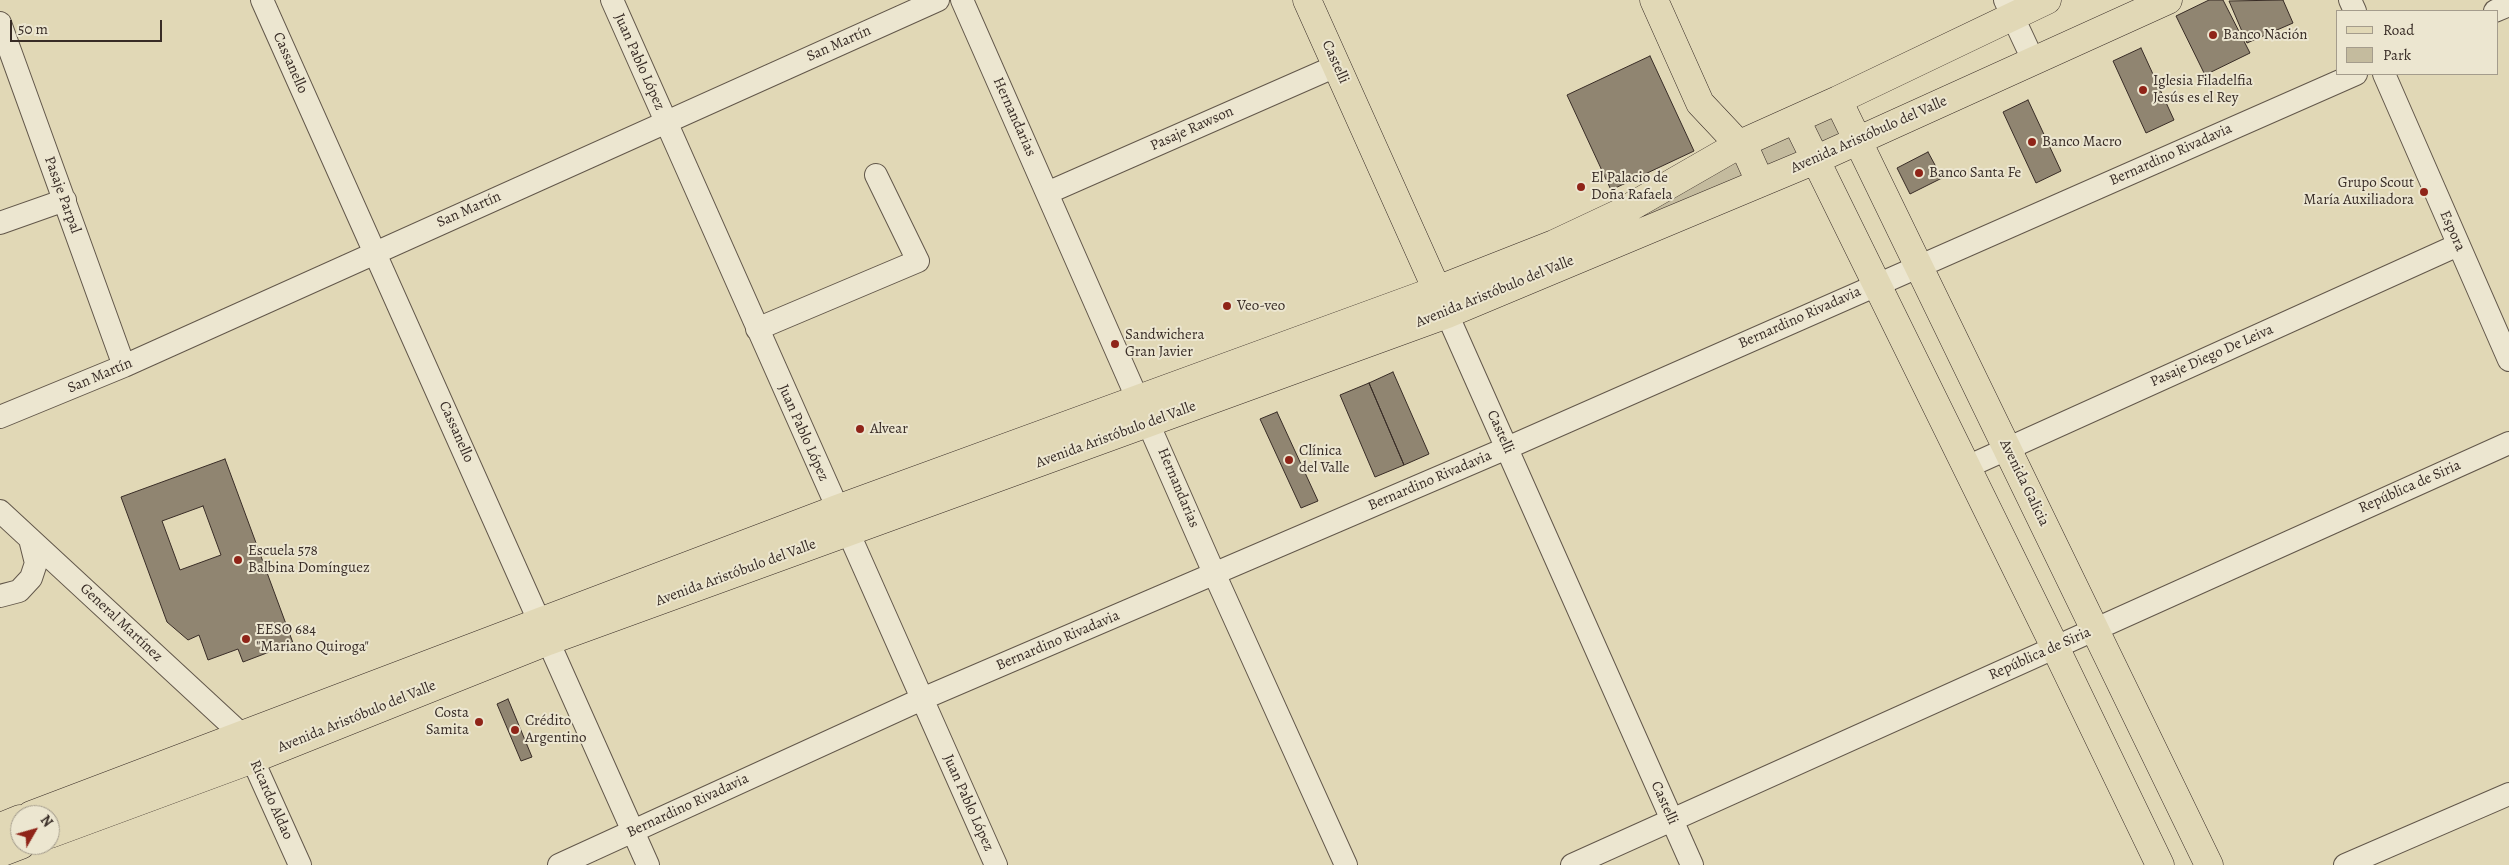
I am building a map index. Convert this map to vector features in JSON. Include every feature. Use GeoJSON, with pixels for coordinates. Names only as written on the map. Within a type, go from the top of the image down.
{"type":"FeatureCollection","features":[{"type":"Feature","properties":{"kind":"main road","name":"Castelli"},"geometry":{"type":"LineString","coordinates":[[1307,0],[1442,302]]}},
{"type":"Feature","properties":{"kind":"main road"},"geometry":{"type":"LineString","coordinates":[[1654,0],[1700,103],[1740,144],[1752,162],[1756,173],[1756,184]]}},
{"type":"Feature","properties":{"kind":"main road","name":"Avenida Aristóbulo del Valle"},"geometry":{"type":"LineString","coordinates":[[1442,302],[1589,230],[1740,144],[1838,100],[2008,9],[2047,0]]}},
{"type":"Feature","properties":{"kind":"main road","name":"Avenida Aristóbulo del Valle"},"geometry":{"type":"LineString","coordinates":[[57,805],[241,734],[544,631],[1442,302],[1756,184],[1815,160],[2168,0]]}},
{"type":"Feature","properties":{"kind":"main road","name":"Avenida Galicia"},"geometry":{"type":"LineString","coordinates":[[1838,100],[2209,865]]}},
{"type":"Feature","properties":{"kind":"main road"},"geometry":{"type":"LineString","coordinates":[[1796,120],[2160,865]]}},
{"type":"Feature","properties":{"kind":"main road","name":"Avenida Aristóbulo del Valle"},"geometry":{"type":"LineString","coordinates":[[60,830],[253,759],[544,631]]}},
{"type":"Feature","properties":{"kind":"street","name":"Cassanello"},"geometry":{"type":"LineString","coordinates":[[262,0],[648,865]]}},
{"type":"Feature","properties":{"kind":"street","name":"Juan Pablo López"},"geometry":{"type":"LineString","coordinates":[[612,0],[996,865]]}},
{"type":"Feature","properties":{"kind":"street","name":"San Martín"},"geometry":{"type":"LineString","coordinates":[[0,417],[124,366],[938,0]]}},
{"type":"Feature","properties":{"kind":"street","name":"Hernandarias"},"geometry":{"type":"LineString","coordinates":[[962,0],[1145,411],[1214,573],[1346,865]]}},
{"type":"Feature","properties":{"kind":"street"},"geometry":{"type":"LineString","coordinates":[[2497,10],[2509,5]]}},
{"type":"Feature","properties":{"kind":"street"},"geometry":{"type":"LineString","coordinates":[[2008,9],[2034,62]]}},
{"type":"Feature","properties":{"kind":"street","name":"Pasaje Parpal"},"geometry":{"type":"LineString","coordinates":[[0,23],[124,366]]}},
{"type":"Feature","properties":{"kind":"street","name":"Pasaje Rawson"},"geometry":{"type":"LineString","coordinates":[[1047,193],[1336,66]]}},
{"type":"Feature","properties":{"kind":"street","name":"Bernardino Rivadavia"},"geometry":{"type":"LineString","coordinates":[[559,865],[922,699],[1507,448],[2354,75]]}},
{"type":"Feature","properties":{"kind":"street","name":"Espora"},"geometry":{"type":"LineString","coordinates":[[2384,75],[2509,360]]}},
{"type":"Feature","properties":{"kind":"street"},"geometry":{"type":"LineString","coordinates":[[757,329],[918,261],[876,175]]}},
{"type":"Feature","properties":{"kind":"street"},"geometry":{"type":"LineString","coordinates":[[0,222],[64,200]]}},
{"type":"Feature","properties":{"kind":"street","name":"Pasaje Diego De Leiva"},"geometry":{"type":"LineString","coordinates":[[1966,467],[2458,245]]}},
{"type":"Feature","properties":{"kind":"street","name":"Castelli"},"geometry":{"type":"LineString","coordinates":[[1442,302],[1692,865]]}},
{"type":"Feature","properties":{"kind":"street","name":"República de Siria"},"geometry":{"type":"LineString","coordinates":[[1572,865],[2509,443]]}},
{"type":"Feature","properties":{"kind":"street","name":"General Martínez"},"geometry":{"type":"LineString","coordinates":[[0,511],[241,734]]}},
{"type":"Feature","properties":{"kind":"street"},"geometry":{"type":"LineString","coordinates":[[0,596],[19,591],[31,578],[36,563],[30,539]]}},
{"type":"Feature","properties":{"kind":"street","name":"Ricardo Aldao"},"geometry":{"type":"LineString","coordinates":[[241,734],[300,865]]}},
{"type":"Feature","properties":{"kind":"street"},"geometry":{"type":"LineString","coordinates":[[2345,865],[2509,794]]}},
{"type":"Feature","properties":{"kind":"green space"},"geometry":{"type":"Polygon","coordinates":[[[1831,114],[1842,137],[1820,148],[1808,125],[1831,114]]]}},
{"type":"Feature","properties":{"kind":"green space"},"geometry":{"type":"Polygon","coordinates":[[[1790,131],[1802,156],[1765,172],[1754,147],[1790,131]]]}},
{"type":"Feature","properties":{"kind":"green space"},"geometry":{"type":"Polygon","coordinates":[[[1737,160],[1745,175],[1615,233],[1611,227],[1737,160]]]}},
{"type":"Feature","properties":{"kind":"building","name":"Banco Nación"},"geometry":{"type":"Polygon","coordinates":[[[2209,0],[2223,0],[2250,53],[2205,75],[2176,16],[2209,0]]]}},
{"type":"Feature","properties":{"kind":"building","name":"Banco Nación"},"geometry":{"type":"Polygon","coordinates":[[[2283,0],[2293,23],[2247,43],[2229,1],[2283,0]]]}},
{"type":"Feature","properties":{"kind":"building","name":"Iglesia Filadelfia Jesús es el Rey"},"geometry":{"type":"Polygon","coordinates":[[[2141,48],[2174,120],[2146,133],[2113,61],[2141,48]]]}},
{"type":"Feature","properties":{"kind":"building"},"geometry":{"type":"Polygon","coordinates":[[[1650,56],[1694,151],[1611,190],[1567,95],[1650,56]]]}},
{"type":"Feature","properties":{"kind":"building","name":"Banco Macro"},"geometry":{"type":"Polygon","coordinates":[[[2028,100],[2061,171],[2036,183],[2003,112],[2028,100]]]}},
{"type":"Feature","properties":{"kind":"building","name":"Banco Santa Fe"},"geometry":{"type":"Polygon","coordinates":[[[1928,152],[1942,178],[1910,194],[1897,168],[1928,152]]]}},
{"type":"Feature","properties":{"kind":"building"},"geometry":{"type":"Polygon","coordinates":[[[1393,372],[1429,454],[1404,465],[1369,383],[1393,372]]]}},
{"type":"Feature","properties":{"kind":"building"},"geometry":{"type":"Polygon","coordinates":[[[1369,383],[1404,465],[1375,477],[1340,395],[1369,383]]]}},
{"type":"Feature","properties":{"kind":"building","name":"Clínica del Valle"},"geometry":{"type":"Polygon","coordinates":[[[1277,412],[1318,501],[1301,508],[1260,419],[1277,412]]]}},
{"type":"Feature","properties":{"kind":"building"},"geometry":{"type":"Polygon","coordinates":[[[225,459],[293,643],[243,662],[238,649],[208,660],[199,635],[188,640],[167,622],[121,497],[225,459]],[[203,506],[162,521],[180,570],[221,555],[203,506]]]}},
{"type":"Feature","properties":{"kind":"building","name":"Crédito Argentino"},"geometry":{"type":"Polygon","coordinates":[[[508,699],[532,757],[521,761],[497,704],[508,699]]]}},
{"type":"Feature","properties":{"kind":"place","name":"Banco Nación"},"geometry":{"type":"Point","coordinates":[2213,35]}},
{"type":"Feature","properties":{"kind":"place","name":"Iglesia Filadelfia Jesús es el Rey"},"geometry":{"type":"Point","coordinates":[2143,90]}},
{"type":"Feature","properties":{"kind":"place","name":"Banco Macro"},"geometry":{"type":"Point","coordinates":[2032,142]}},
{"type":"Feature","properties":{"kind":"place","name":"Banco Santa Fe"},"geometry":{"type":"Point","coordinates":[1919,173]}},
{"type":"Feature","properties":{"kind":"place","name":"El Palacio de Doña Rafaela"},"geometry":{"type":"Point","coordinates":[1581,187]}},
{"type":"Feature","properties":{"kind":"place","name":"Grupo Scout María Auxiliadora"},"geometry":{"type":"Point","coordinates":[2424,192]}},
{"type":"Feature","properties":{"kind":"place","name":"Veo-veo"},"geometry":{"type":"Point","coordinates":[1227,306]}},
{"type":"Feature","properties":{"kind":"place","name":"Sandwichera Gran Javier"},"geometry":{"type":"Point","coordinates":[1115,344]}},
{"type":"Feature","properties":{"kind":"place","name":"Alvear"},"geometry":{"type":"Point","coordinates":[860,429]}},
{"type":"Feature","properties":{"kind":"place","name":"Clínica del Valle"},"geometry":{"type":"Point","coordinates":[1289,460]}},
{"type":"Feature","properties":{"kind":"place","name":"Escuela 578 Balbina Domínguez"},"geometry":{"type":"Point","coordinates":[238,560]}},
{"type":"Feature","properties":{"kind":"place","name":"EESO 684 \"Mariano Quiroga\""},"geometry":{"type":"Point","coordinates":[246,639]}},
{"type":"Feature","properties":{"kind":"place","name":"Costa Samita"},"geometry":{"type":"Point","coordinates":[479,722]}},
{"type":"Feature","properties":{"kind":"place","name":"Crédito Argentino"},"geometry":{"type":"Point","coordinates":[515,730]}}]}
